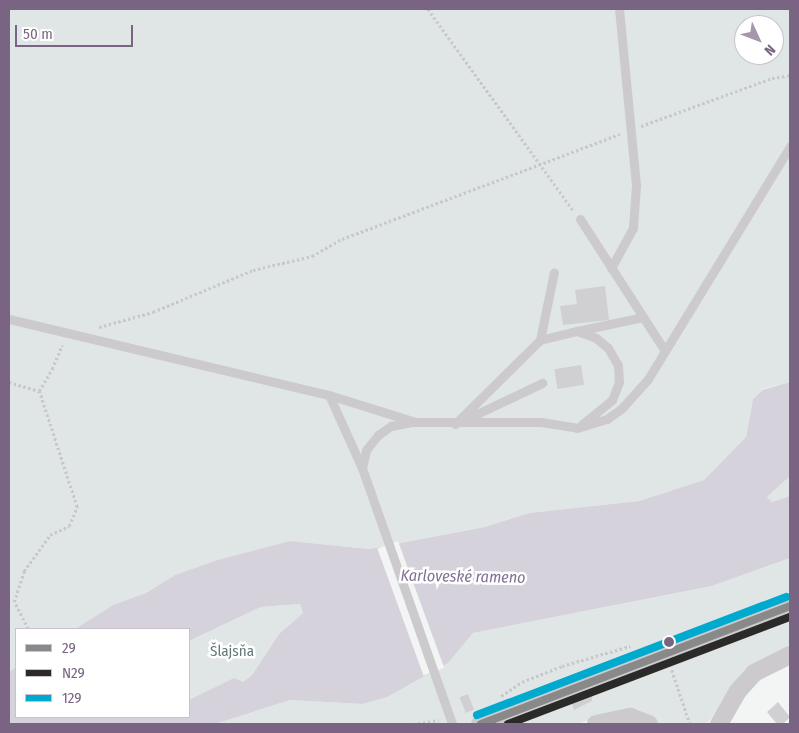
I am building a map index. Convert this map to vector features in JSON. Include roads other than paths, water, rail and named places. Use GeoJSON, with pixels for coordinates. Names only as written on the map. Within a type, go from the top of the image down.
{"type":"FeatureCollection","features":[{"type":"Feature","properties":{"kind":"street"},"geometry":{"type":"LineString","coordinates":[[481,724],[790,606]]}},
{"type":"Feature","properties":{"kind":"street"},"geometry":{"type":"LineString","coordinates":[[719,724],[738,690],[754,673],[790,655]]}},
{"type":"Feature","properties":{"kind":"street"},"geometry":{"type":"LineString","coordinates":[[596,724],[630,717],[649,724]]}},
{"type":"Feature","properties":{"kind":"lane"},"geometry":{"type":"LineString","coordinates":[[612,268],[633,228],[636,185],[619,9]]}},
{"type":"Feature","properties":{"kind":"lane"},"geometry":{"type":"LineString","coordinates":[[362,468],[366,450],[378,435],[391,426],[415,422],[455,424],[541,422],[577,428],[607,419],[622,408],[648,379],[790,146]]}},
{"type":"Feature","properties":{"kind":"lane"},"geometry":{"type":"LineString","coordinates":[[580,219],[665,351]]}},
{"type":"Feature","properties":{"kind":"lane"},"geometry":{"type":"LineString","coordinates":[[540,340],[554,272]]}},
{"type":"Feature","properties":{"kind":"lane"},"geometry":{"type":"LineString","coordinates":[[455,424],[540,340],[643,317]]}},
{"type":"Feature","properties":{"kind":"lane"},"geometry":{"type":"LineString","coordinates":[[9,319],[329,395],[415,422]]}},
{"type":"Feature","properties":{"kind":"lane"},"geometry":{"type":"LineString","coordinates":[[576,331],[596,338],[608,348],[618,365],[619,382],[612,400],[577,428]]}},
{"type":"Feature","properties":{"kind":"lane"},"geometry":{"type":"LineString","coordinates":[[455,424],[542,383]]}},
{"type":"Feature","properties":{"kind":"lane"},"geometry":{"type":"LineString","coordinates":[[329,395],[362,468],[452,724]]}},
{"type":"Feature","properties":{"kind":"water","name":"Karloveské rameno"},"geometry":{"type":"Polygon","coordinates":[[[790,382],[790,476],[767,497],[772,502],[790,496],[790,558],[712,586],[473,633],[448,663],[387,697],[362,704],[290,700],[215,724],[9,724],[9,672],[15,668],[15,718],[190,718],[190,700],[234,678],[243,682],[252,675],[279,634],[303,613],[300,604],[261,607],[190,641],[190,628],[77,628],[113,605],[146,593],[175,575],[218,560],[290,541],[369,549],[485,527],[529,513],[639,501],[704,480],[746,437],[753,399],[762,390],[790,382]]]}},
{"type":"Feature","properties":{"kind":"park label","name":"Šlajsňa"},"geometry":{"type":"Point","coordinates":[232,652]}}]}
